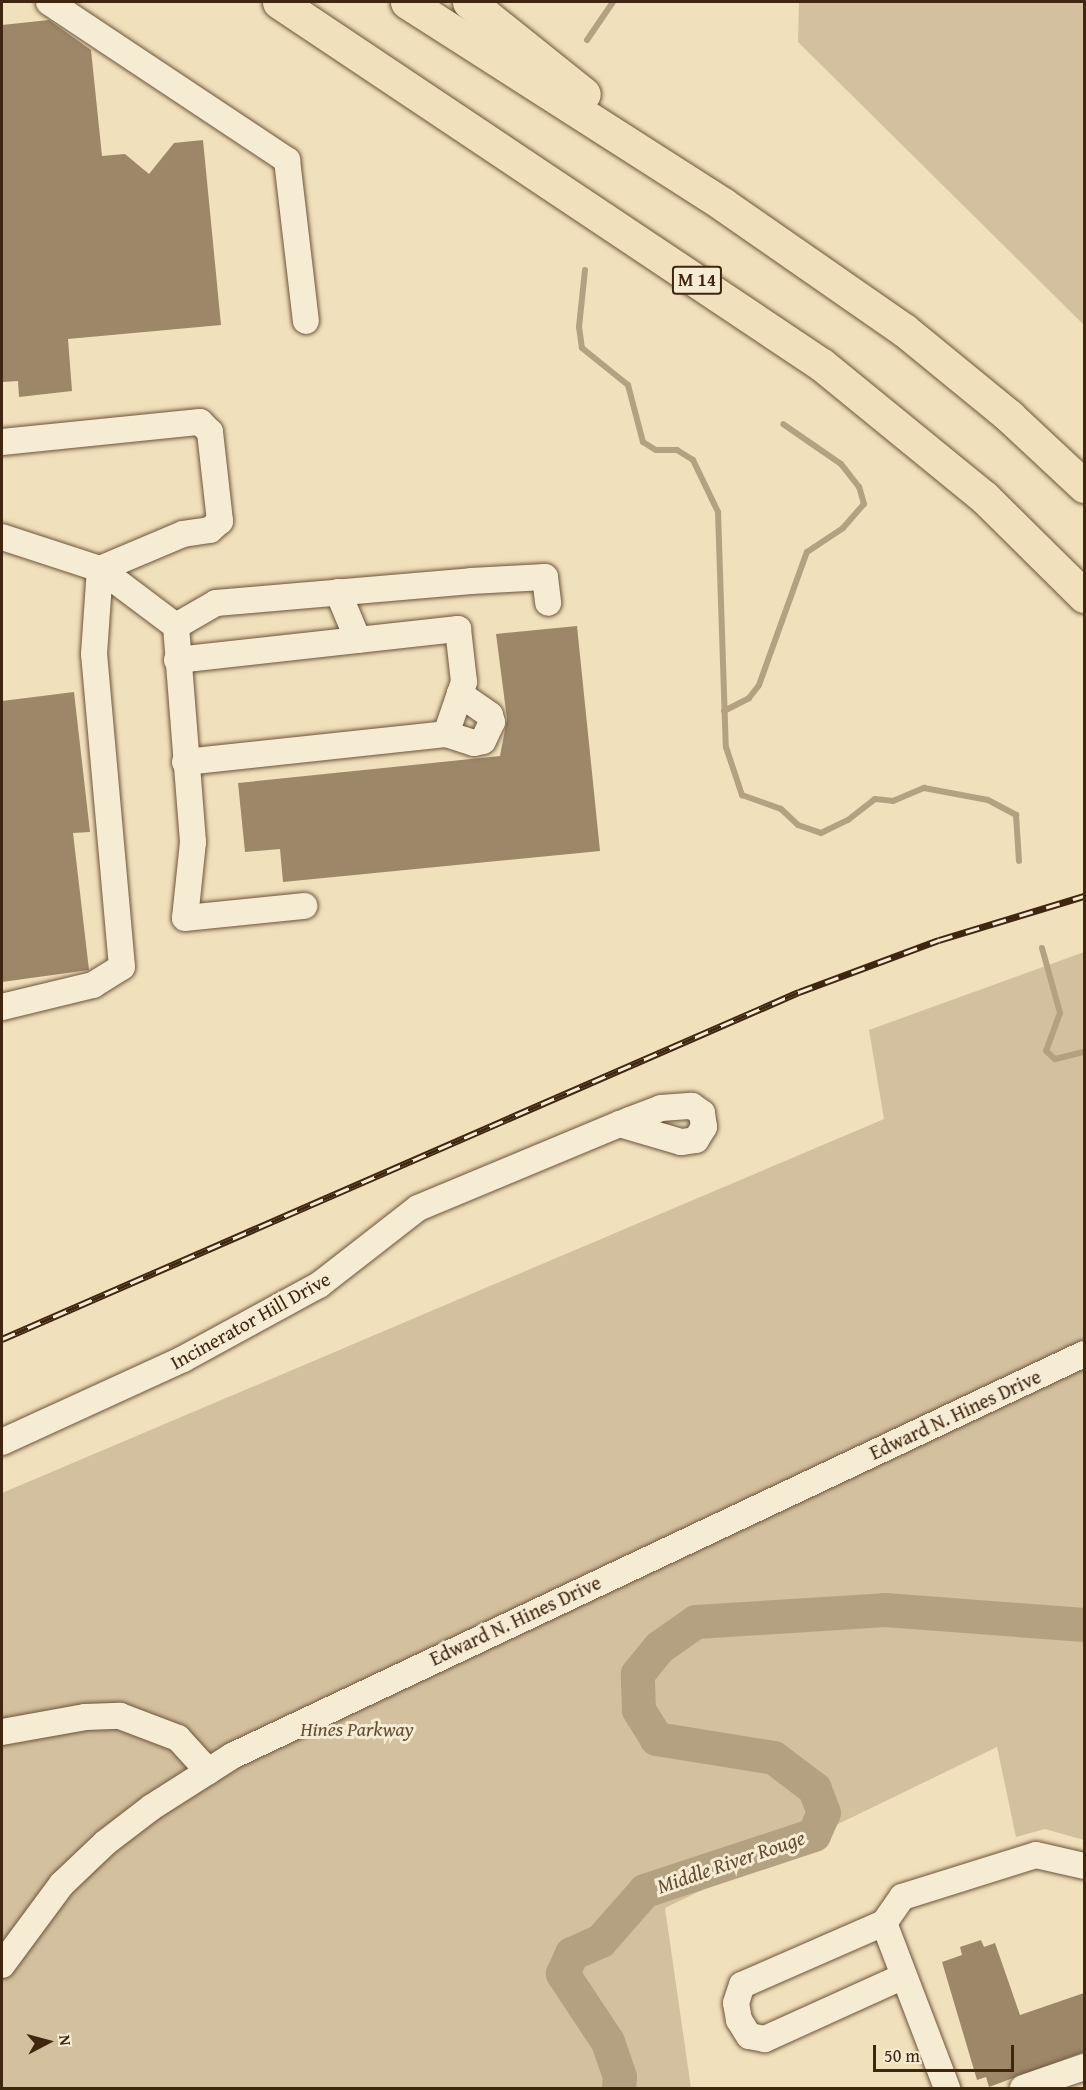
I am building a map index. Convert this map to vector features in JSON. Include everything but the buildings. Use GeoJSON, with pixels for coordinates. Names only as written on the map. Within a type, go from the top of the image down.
{"type":"FeatureCollection","features":[{"type":"Feature","properties":{"kind":"highway","name":"M 14"},"geometry":{"type":"LineString","coordinates":[[279,2],[822,365],[984,497],[1084,596]]}},
{"type":"Feature","properties":{"kind":"highway"},"geometry":{"type":"LineString","coordinates":[[407,2],[724,205],[904,330],[1009,416],[1084,486]]}},
{"type":"Feature","properties":{"kind":"highway"},"geometry":{"type":"LineString","coordinates":[[469,2],[724,205]]}},
{"type":"Feature","properties":{"kind":"street"},"geometry":{"type":"LineString","coordinates":[[49,2],[287,160],[306,321]]}},
{"type":"Feature","properties":{"kind":"street"},"geometry":{"type":"LineString","coordinates":[[2,442],[200,422],[210,432],[220,521],[210,530],[183,534],[100,569]]}},
{"type":"Feature","properties":{"kind":"street"},"geometry":{"type":"LineString","coordinates":[[2,537],[100,569],[176,626]]}},
{"type":"Feature","properties":{"kind":"street"},"geometry":{"type":"LineString","coordinates":[[2,1007],[93,986],[122,967],[94,654],[100,569]]}},
{"type":"Feature","properties":{"kind":"street"},"geometry":{"type":"LineString","coordinates":[[176,626],[216,603],[545,577],[548,603]]}},
{"type":"Feature","properties":{"kind":"street"},"geometry":{"type":"LineString","coordinates":[[338,592],[358,640]]}},
{"type":"Feature","properties":{"kind":"street"},"geometry":{"type":"LineString","coordinates":[[176,626],[193,842],[185,918],[304,906]]}},
{"type":"Feature","properties":{"kind":"street"},"geometry":{"type":"LineString","coordinates":[[177,660],[458,629],[464,682],[446,734]]}},
{"type":"Feature","properties":{"kind":"street"},"geometry":{"type":"LineString","coordinates":[[185,762],[446,734],[474,744],[489,732],[490,715],[460,694]]}},
{"type":"Feature","properties":{"kind":"street","name":"Incinerator Hill Drive"},"geometry":{"type":"LineString","coordinates":[[2,1442],[183,1359],[319,1285],[418,1208],[620,1124]]}},
{"type":"Feature","properties":{"kind":"street","name":"Edward N. Hines Drive"},"geometry":{"type":"LineString","coordinates":[[2,1965],[62,1884],[96,1851],[152,1807],[208,1771],[442,1654],[1084,1354]]}},
{"type":"Feature","properties":{"kind":"street"},"geometry":{"type":"LineString","coordinates":[[2,1732],[85,1717],[120,1716],[178,1738],[208,1771]]}},
{"type":"Feature","properties":{"kind":"street"},"geometry":{"type":"LineString","coordinates":[[904,1976],[765,2039],[749,2036],[738,2020],[736,2003],[742,1985],[884,1923],[902,1897],[1036,1855],[1084,1866]]}},
{"type":"Feature","properties":{"kind":"street"},"geometry":{"type":"LineString","coordinates":[[884,1923],[947,2088]]}},
{"type":"Feature","properties":{"kind":"street"},"geometry":{"type":"LineString","coordinates":[[1023,2088],[1084,2067]]}},
{"type":"Feature","properties":{"kind":"green space"},"geometry":{"type":"Polygon","coordinates":[[[799,2],[1084,2],[1084,325],[798,42],[799,2]]]}},
{"type":"Feature","properties":{"kind":"green space","name":"Hines Parkway"},"geometry":{"type":"Polygon","coordinates":[[[1084,952],[1084,1840],[1045,1829],[1016,1837],[997,1747],[665,1908],[691,2088],[2,2088],[2,1493],[884,1119],[869,1030],[1084,952]]]}},
{"type":"Feature","properties":{"kind":"waterway"},"geometry":{"type":"LineString","coordinates":[[587,40],[613,2]]}},
{"type":"Feature","properties":{"kind":"waterway"},"geometry":{"type":"LineString","coordinates":[[585,270],[579,327],[582,348],[628,385],[643,442],[656,450],[677,450],[693,460],[718,512],[726,747],[742,795],[781,809],[798,825],[821,833],[848,820],[875,799],[893,801],[924,788],[988,800],[1016,815],[1019,861]]}},
{"type":"Feature","properties":{"kind":"waterway"},"geometry":{"type":"LineString","coordinates":[[724,711],[749,698],[759,685],[807,552],[843,528],[864,504],[859,487],[841,464],[783,424]]}},
{"type":"Feature","properties":{"kind":"waterway"},"geometry":{"type":"LineString","coordinates":[[1042,948],[1060,1013],[1046,1051],[1055,1059],[1084,1052]]}},
{"type":"Feature","properties":{"kind":"waterway","name":"Middle River Rouge"},"geometry":{"type":"LineString","coordinates":[[619,2088],[620,2077],[608,2042],[563,1974],[572,1954],[601,1941],[645,1891],[814,1835],[824,1813],[815,1789],[774,1758],[657,1739],[639,1710],[638,1674],[659,1648],[696,1622],[885,1610],[1084,1625]]}},
{"type":"Feature","properties":{"kind":"waterway"},"geometry":{"type":"LineString","coordinates":[[1076,1625],[1084,1612]]}},
{"type":"Feature","properties":{"kind":"railway"},"geometry":{"type":"LineString","coordinates":[[2,1339],[799,992],[939,940],[1084,896]]}}]}
